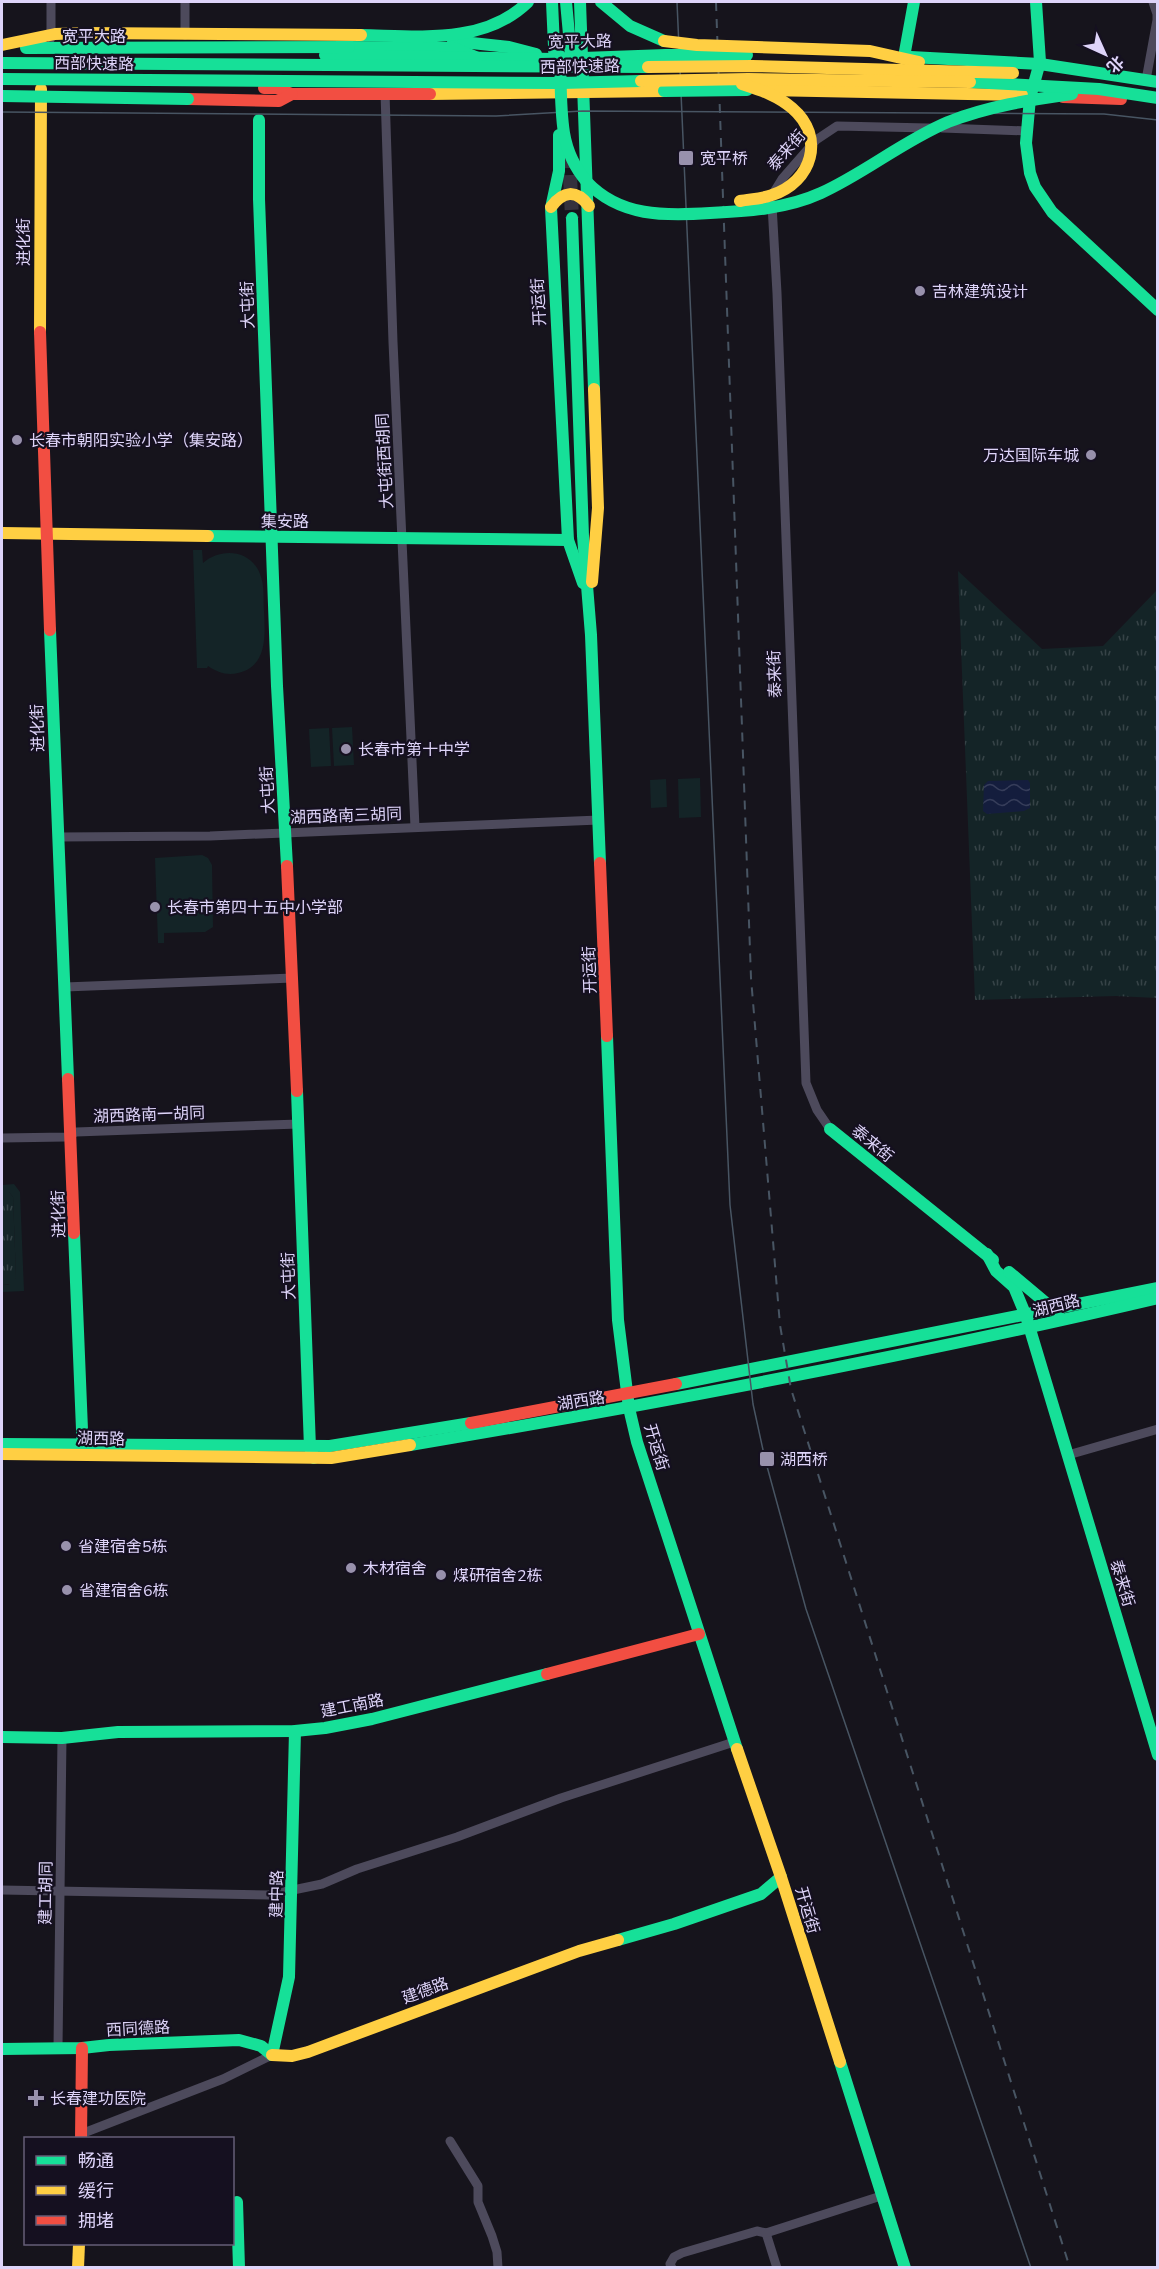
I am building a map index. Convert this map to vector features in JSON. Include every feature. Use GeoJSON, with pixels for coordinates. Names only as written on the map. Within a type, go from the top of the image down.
{"type":"FeatureCollection","features":[{"type":"Feature","properties":{"kind":"main road"},"geometry":{"type":"LineString","coordinates":[[2,47],[55,34],[85,33],[426,36],[463,34],[497,25],[510,18],[528,2]]}},
{"type":"Feature","properties":{"kind":"main road","name":"开运街"},"geometry":{"type":"LineString","coordinates":[[552,2],[561,158],[550,208],[568,540],[589,598]]}},
{"type":"Feature","properties":{"kind":"main road"},"geometry":{"type":"LineString","coordinates":[[558,2],[563,125],[566,143],[575,165],[592,188],[604,199],[631,211],[673,215],[746,211],[790,204],[820,194],[840,184],[910,140],[942,125],[992,107],[1099,89]]}},
{"type":"Feature","properties":{"kind":"main road"},"geometry":{"type":"LineString","coordinates":[[566,2],[570,24],[577,140],[583,158],[592,173],[617,194],[632,200],[664,204],[750,200],[777,194],[799,180],[808,166],[813,150],[811,135],[803,118],[785,102],[771,94],[746,85],[708,79]]}},
{"type":"Feature","properties":{"kind":"main road","name":"开运街"},"geometry":{"type":"LineString","coordinates":[[580,2],[581,93],[589,206],[598,483],[597,558],[589,598]]}},
{"type":"Feature","properties":{"kind":"main road"},"geometry":{"type":"LineString","coordinates":[[601,2],[628,25],[646,35],[664,41],[697,45],[870,51],[952,70]]}},
{"type":"Feature","properties":{"kind":"main road"},"geometry":{"type":"LineString","coordinates":[[904,57],[914,2]]}},
{"type":"Feature","properties":{"kind":"main road"},"geometry":{"type":"LineString","coordinates":[[1036,2],[1040,64],[1031,96],[1027,131],[1028,170],[1034,186],[1045,204],[1158,310]]}},
{"type":"Feature","properties":{"kind":"main road"},"geometry":{"type":"LineString","coordinates":[[184,53],[228,40],[466,41],[509,47],[555,59]]}},
{"type":"Feature","properties":{"kind":"main road","name":"宽平大路"},"geometry":{"type":"LineString","coordinates":[[2,47],[51,52],[555,59],[666,55],[904,57],[1040,64],[1152,81]]}},
{"type":"Feature","properties":{"kind":"main road"},"geometry":{"type":"LineString","coordinates":[[2,47],[454,48],[478,58]]}},
{"type":"Feature","properties":{"kind":"main road","name":"西部快速路"},"geometry":{"type":"LineString","coordinates":[[2,63],[558,68],[752,66],[952,70],[1011,72],[1158,87]]}},
{"type":"Feature","properties":{"kind":"main road","name":"西部快速路"},"geometry":{"type":"LineString","coordinates":[[2,78],[548,83],[708,79],[986,82],[1099,89],[1158,98]]}},
{"type":"Feature","properties":{"kind":"main road"},"geometry":{"type":"LineString","coordinates":[[2,86],[276,88],[292,94],[557,94],[747,90],[1031,96],[1158,102]]}},
{"type":"Feature","properties":{"kind":"main road","name":"进化街"},"geometry":{"type":"LineString","coordinates":[[41,86],[40,362],[45,533],[83,1450]]}},
{"type":"Feature","properties":{"kind":"main road"},"geometry":{"type":"LineString","coordinates":[[2,96],[279,101],[292,94]]}},
{"type":"Feature","properties":{"kind":"main road","name":"大屯街"},"geometry":{"type":"LineString","coordinates":[[259,120],[259,198],[277,686],[293,978],[312,1453]]}},
{"type":"Feature","properties":{"kind":"main road"},"geometry":{"type":"LineString","coordinates":[[550,208],[560,197],[573,193],[580,195],[589,206]]}},
{"type":"Feature","properties":{"kind":"main road","name":"开运街"},"geometry":{"type":"LineString","coordinates":[[572,218],[584,536],[599,820],[618,1320],[629,1408],[699,1634],[781,1877],[905,2268]]}},
{"type":"Feature","properties":{"kind":"main road","name":"集安路"},"geometry":{"type":"LineString","coordinates":[[2,533],[568,540]]}},
{"type":"Feature","properties":{"kind":"main road","name":"泰来街"},"geometry":{"type":"LineString","coordinates":[[830,1129],[1066,1319]]}},
{"type":"Feature","properties":{"kind":"main road","name":"泰来街"},"geometry":{"type":"LineString","coordinates":[[987,1254],[996,1271],[1014,1287],[1028,1322],[1158,1755]]}},
{"type":"Feature","properties":{"kind":"main road","name":"湖西路"},"geometry":{"type":"LineString","coordinates":[[312,1453],[331,1458],[629,1408],[1028,1322],[1055,1310],[1158,1288]]}},
{"type":"Feature","properties":{"kind":"main road","name":"湖西路"},"geometry":{"type":"LineString","coordinates":[[2,1444],[83,1450],[312,1453],[1028,1322],[1066,1319],[1158,1298]]}},
{"type":"Feature","properties":{"kind":"main road","name":"湖西路"},"geometry":{"type":"LineString","coordinates":[[2,1454],[83,1450]]}},
{"type":"Feature","properties":{"kind":"main road","name":"建工南路"},"geometry":{"type":"LineString","coordinates":[[2,1737],[62,1738],[149,1731],[296,1731],[325,1728],[468,1695],[699,1634]]}},
{"type":"Feature","properties":{"kind":"main road","name":"建中路"},"geometry":{"type":"LineString","coordinates":[[272,2055],[289,1977],[296,1731]]}},
{"type":"Feature","properties":{"kind":"main road","name":"建德路"},"geometry":{"type":"LineString","coordinates":[[272,2055],[292,2056],[308,2052],[579,1951],[674,1924],[761,1894],[781,1877]]}},
{"type":"Feature","properties":{"kind":"main road","name":"西同德路"},"geometry":{"type":"LineString","coordinates":[[2,2049],[82,2048],[239,2040],[261,2046],[272,2055]]}},
{"type":"Feature","properties":{"kind":"main road"},"geometry":{"type":"LineString","coordinates":[[81,2136],[82,2048]]}},
{"type":"Feature","properties":{"kind":"main road"},"geometry":{"type":"LineString","coordinates":[[237,2202],[239,2268]]}},
{"type":"Feature","properties":{"kind":"main road"},"geometry":{"type":"LineString","coordinates":[[78,2268],[79,2245]]}},
{"type":"Feature","properties":{"kind":"street","name":"进化街"},"geometry":{"type":"LineString","coordinates":[[41,86],[51,52],[51,2]]}},
{"type":"Feature","properties":{"kind":"street"},"geometry":{"type":"LineString","coordinates":[[184,53],[185,2]]}},
{"type":"Feature","properties":{"kind":"street"},"geometry":{"type":"LineString","coordinates":[[1152,81],[1157,20],[1153,2]]}},
{"type":"Feature","properties":{"kind":"street","name":"大屯街西胡同"},"geometry":{"type":"LineString","coordinates":[[385,93],[393,342],[416,827]]}},
{"type":"Feature","properties":{"kind":"street","name":"泰来街"},"geometry":{"type":"LineString","coordinates":[[830,1129],[817,1110],[806,1083],[777,293],[771,199],[776,187],[816,140],[837,126],[1027,131]]}},
{"type":"Feature","properties":{"kind":"street","name":"湖西路南三胡同"},"geometry":{"type":"LineString","coordinates":[[58,837],[210,836],[599,820]]}},
{"type":"Feature","properties":{"kind":"street"},"geometry":{"type":"LineString","coordinates":[[65,987],[293,978]]}},
{"type":"Feature","properties":{"kind":"street","name":"湖西路南一胡同"},"geometry":{"type":"LineString","coordinates":[[2,1138],[66,1137],[76,1132],[298,1124]]}},
{"type":"Feature","properties":{"kind":"street"},"geometry":{"type":"LineString","coordinates":[[1068,1455],[1158,1429]]}},
{"type":"Feature","properties":{"kind":"street","name":"建工胡同"},"geometry":{"type":"LineString","coordinates":[[58,2047],[62,1738]]}},
{"type":"Feature","properties":{"kind":"street"},"geometry":{"type":"LineString","coordinates":[[2,1890],[269,1895],[292,1892],[322,1884],[357,1869],[457,1837],[561,1798],[734,1742]]}},
{"type":"Feature","properties":{"kind":"street","name":"建德路"},"geometry":{"type":"LineString","coordinates":[[81,2136],[223,2079],[272,2055]]}},
{"type":"Feature","properties":{"kind":"street"},"geometry":{"type":"LineString","coordinates":[[450,2141],[478,2186],[478,2202],[497,2252],[498,2268]]}},
{"type":"Feature","properties":{"kind":"street"},"geometry":{"type":"LineString","coordinates":[[672,2268],[670,2264],[674,2257],[682,2253],[757,2231],[766,2233],[881,2196]]}},
{"type":"Feature","properties":{"kind":"street"},"geometry":{"type":"LineString","coordinates":[[766,2233],[777,2268]]}},
{"type":"Feature","properties":{"kind":"green space"},"geometry":{"type":"Polygon","coordinates":[[[193,550],[202,550],[203,563],[218,555],[235,553],[250,560],[260,574],[265,630],[263,648],[255,664],[248,669],[226,674],[208,666],[197,668],[193,550]]]}},
{"type":"Feature","properties":{"kind":"green space"},"geometry":{"type":"Polygon","coordinates":[[[958,571],[1042,649],[1103,646],[1157,590],[1157,998],[1116,996],[975,1000],[958,571]]]}},
{"type":"Feature","properties":{"kind":"green space"},"geometry":{"type":"Polygon","coordinates":[[[352,727],[354,765],[334,766],[332,728],[352,727]]]}},
{"type":"Feature","properties":{"kind":"green space"},"geometry":{"type":"Polygon","coordinates":[[[329,728],[331,766],[311,767],[309,729],[329,728]]]}},
{"type":"Feature","properties":{"kind":"green space"},"geometry":{"type":"Polygon","coordinates":[[[700,778],[701,817],[679,818],[678,779],[700,778]]]}},
{"type":"Feature","properties":{"kind":"green space"},"geometry":{"type":"Polygon","coordinates":[[[666,779],[667,807],[651,808],[650,780],[666,779]]]}},
{"type":"Feature","properties":{"kind":"green space"},"geometry":{"type":"Polygon","coordinates":[[[202,855],[208,858],[212,865],[213,927],[205,932],[164,933],[164,943],[158,943],[155,858],[202,855]]]}},
{"type":"Feature","properties":{"kind":"green space"},"geometry":{"type":"Polygon","coordinates":[[[14,1184],[20,1192],[24,1291],[2,1292],[2,1285],[8,1285],[16,1278],[13,1197],[9,1192],[2,1192],[2,1185],[14,1184]]]}},
{"type":"Feature","properties":{"kind":"green space"},"geometry":{"type":"Polygon","coordinates":[[[2,1192],[9,1192],[13,1197],[16,1278],[12,1284],[2,1285],[2,1192]]]}},
{"type":"Feature","properties":{"kind":"water"},"geometry":{"type":"Polygon","coordinates":[[[1028,780],[1030,808],[1024,811],[987,814],[983,811],[984,785],[988,781],[1028,780]]]}},
{"type":"Feature","properties":{"kind":"tunnel"},"geometry":{"type":"LineString","coordinates":[[569,154],[572,218]]}},
{"type":"Feature","properties":{"kind":"tram line"},"geometry":{"type":"LineString","coordinates":[[677,2],[730,1205],[753,1404],[765,1459],[806,1609],[1031,2268]]}},
{"type":"Feature","properties":{"kind":"tram line"},"geometry":{"type":"LineString","coordinates":[[2,112],[496,116],[582,111],[1104,114],[1158,120]]}},
{"type":"Feature","properties":{"kind":"railway"},"geometry":{"type":"LineString","coordinates":[[716,2],[751,978],[780,1325],[791,1389],[1070,2268]]}},
{"type":"Feature","properties":{"kind":"traffic: fast"},"geometry":{"type":"LineString","coordinates":[[361,35],[427,36],[471,32],[511,16],[528,2]]}},
{"type":"Feature","properties":{"kind":"traffic: fast"},"geometry":{"type":"LineString","coordinates":[[552,2],[555,68]]}},
{"type":"Feature","properties":{"kind":"traffic: fast"},"geometry":{"type":"LineString","coordinates":[[566,2],[571,56]]}},
{"type":"Feature","properties":{"kind":"traffic: fast"},"geometry":{"type":"LineString","coordinates":[[580,2],[594,389]]}},
{"type":"Feature","properties":{"kind":"traffic: fast"},"geometry":{"type":"LineString","coordinates":[[601,2],[630,26],[664,41]]}},
{"type":"Feature","properties":{"kind":"traffic: fast"},"geometry":{"type":"LineString","coordinates":[[904,57],[914,2]]}},
{"type":"Feature","properties":{"kind":"traffic: fast"},"geometry":{"type":"LineString","coordinates":[[1036,2],[1040,62],[1030,98],[1026,143],[1030,173],[1035,187],[1052,212],[1158,310]]}},
{"type":"Feature","properties":{"kind":"traffic: fast"},"geometry":{"type":"LineString","coordinates":[[453,41],[509,47],[536,54]]}},
{"type":"Feature","properties":{"kind":"traffic: fast"},"geometry":{"type":"LineString","coordinates":[[349,47],[454,48],[478,58]]}},
{"type":"Feature","properties":{"kind":"traffic: fast"},"geometry":{"type":"LineString","coordinates":[[26,48],[349,47]]}},
{"type":"Feature","properties":{"kind":"traffic: fast"},"geometry":{"type":"LineString","coordinates":[[325,55],[555,59],[666,55]]}},
{"type":"Feature","properties":{"kind":"traffic: fast"},"geometry":{"type":"LineString","coordinates":[[666,55],[747,55]]}},
{"type":"Feature","properties":{"kind":"traffic: fast"},"geometry":{"type":"LineString","coordinates":[[560,56],[564,133],[575,165],[587,182],[600,194],[629,208],[660,214],[738,211],[794,203],[837,185],[915,138],[963,116],[1025,101],[1072,94]]}},
{"type":"Feature","properties":{"kind":"traffic: fast"},"geometry":{"type":"LineString","coordinates":[[911,57],[1040,64],[1158,82]]}},
{"type":"Feature","properties":{"kind":"traffic: fast"},"geometry":{"type":"LineString","coordinates":[[2,63],[648,67]]}},
{"type":"Feature","properties":{"kind":"traffic: fast"},"geometry":{"type":"LineString","coordinates":[[2,79],[560,83],[641,81]]}},
{"type":"Feature","properties":{"kind":"traffic: fast"},"geometry":{"type":"LineString","coordinates":[[970,82],[1099,89],[1158,98]]}},
{"type":"Feature","properties":{"kind":"traffic: fast"},"geometry":{"type":"LineString","coordinates":[[664,91],[747,90]]}},
{"type":"Feature","properties":{"kind":"traffic: fast"},"geometry":{"type":"LineString","coordinates":[[2,96],[188,99]]}},
{"type":"Feature","properties":{"kind":"traffic: fast"},"geometry":{"type":"LineString","coordinates":[[259,120],[259,199],[277,686],[287,866]]}},
{"type":"Feature","properties":{"kind":"traffic: fast"},"geometry":{"type":"LineString","coordinates":[[559,135],[559,171],[551,208],[568,540],[583,583]]}},
{"type":"Feature","properties":{"kind":"traffic: fast"},"geometry":{"type":"LineString","coordinates":[[572,218],[583,536],[591,635],[600,863]]}},
{"type":"Feature","properties":{"kind":"traffic: fast"},"geometry":{"type":"LineString","coordinates":[[208,536],[568,540]]}},
{"type":"Feature","properties":{"kind":"traffic: fast"},"geometry":{"type":"LineString","coordinates":[[50,630],[68,1079]]}},
{"type":"Feature","properties":{"kind":"traffic: fast"},"geometry":{"type":"LineString","coordinates":[[607,1036],[618,1320],[629,1408],[637,1442],[737,1749]]}},
{"type":"Feature","properties":{"kind":"traffic: fast"},"geometry":{"type":"LineString","coordinates":[[297,1091],[310,1448],[314,1458]]}},
{"type":"Feature","properties":{"kind":"traffic: fast"},"geometry":{"type":"LineString","coordinates":[[830,1129],[993,1260]]}},
{"type":"Feature","properties":{"kind":"traffic: fast"},"geometry":{"type":"LineString","coordinates":[[74,1233],[83,1454]]}},
{"type":"Feature","properties":{"kind":"traffic: fast"},"geometry":{"type":"LineString","coordinates":[[987,1254],[996,1271],[1014,1287],[1026,1316],[1158,1755]]}},
{"type":"Feature","properties":{"kind":"traffic: fast"},"geometry":{"type":"LineString","coordinates":[[1009,1272],[1058,1313]]}},
{"type":"Feature","properties":{"kind":"traffic: fast"},"geometry":{"type":"LineString","coordinates":[[676,1384],[1158,1288]]}},
{"type":"Feature","properties":{"kind":"traffic: fast"},"geometry":{"type":"LineString","coordinates":[[410,1445],[786,1378],[972,1340],[1158,1298]]}},
{"type":"Feature","properties":{"kind":"traffic: fast"},"geometry":{"type":"LineString","coordinates":[[2,1444],[330,1446],[471,1423]]}},
{"type":"Feature","properties":{"kind":"traffic: fast"},"geometry":{"type":"LineString","coordinates":[[2,1737],[62,1738],[118,1732],[295,1731],[325,1728],[372,1719],[547,1674]]}},
{"type":"Feature","properties":{"kind":"traffic: fast"},"geometry":{"type":"LineString","coordinates":[[272,2055],[289,1977],[295,1731]]}},
{"type":"Feature","properties":{"kind":"traffic: fast"},"geometry":{"type":"LineString","coordinates":[[618,1940],[674,1924],[761,1894],[781,1877]]}},
{"type":"Feature","properties":{"kind":"traffic: fast"},"geometry":{"type":"LineString","coordinates":[[2,2049],[82,2048],[239,2040],[261,2046],[272,2055]]}},
{"type":"Feature","properties":{"kind":"traffic: fast"},"geometry":{"type":"LineString","coordinates":[[840,2062],[905,2268]]}},
{"type":"Feature","properties":{"kind":"traffic: fast"},"geometry":{"type":"LineString","coordinates":[[237,2202],[239,2268]]}},
{"type":"Feature","properties":{"kind":"traffic: slow"},"geometry":{"type":"LineString","coordinates":[[2,45],[55,34],[85,33],[361,35]]}},
{"type":"Feature","properties":{"kind":"traffic: slow"},"geometry":{"type":"LineString","coordinates":[[664,41],[697,45],[870,51],[919,62]]}},
{"type":"Feature","properties":{"kind":"traffic: slow"},"geometry":{"type":"LineString","coordinates":[[648,67],[752,66],[1013,73]]}},
{"type":"Feature","properties":{"kind":"traffic: slow"},"geometry":{"type":"LineString","coordinates":[[641,81],[748,79],[970,82]]}},
{"type":"Feature","properties":{"kind":"traffic: slow"},"geometry":{"type":"LineString","coordinates":[[740,201],[768,196],[786,189],[805,169],[810,158],[811,145],[809,132],[803,120],[792,108],[774,96],[742,84]]}},
{"type":"Feature","properties":{"kind":"traffic: slow"},"geometry":{"type":"LineString","coordinates":[[40,332],[41,89]]}},
{"type":"Feature","properties":{"kind":"traffic: slow"},"geometry":{"type":"LineString","coordinates":[[766,90],[1022,95]]}},
{"type":"Feature","properties":{"kind":"traffic: slow"},"geometry":{"type":"LineString","coordinates":[[430,94],[664,91]]}},
{"type":"Feature","properties":{"kind":"traffic: slow"},"geometry":{"type":"LineString","coordinates":[[551,207],[560,198],[570,194],[579,197],[589,206]]}},
{"type":"Feature","properties":{"kind":"traffic: slow"},"geometry":{"type":"LineString","coordinates":[[592,582],[598,508],[594,389]]}},
{"type":"Feature","properties":{"kind":"traffic: slow"},"geometry":{"type":"LineString","coordinates":[[2,533],[208,536]]}},
{"type":"Feature","properties":{"kind":"traffic: slow"},"geometry":{"type":"LineString","coordinates":[[2,1454],[331,1458],[410,1445]]}},
{"type":"Feature","properties":{"kind":"traffic: slow"},"geometry":{"type":"LineString","coordinates":[[737,1749],[840,2062]]}},
{"type":"Feature","properties":{"kind":"traffic: slow"},"geometry":{"type":"LineString","coordinates":[[272,2055],[292,2056],[308,2052],[579,1951],[618,1940]]}},
{"type":"Feature","properties":{"kind":"traffic: slow"},"geometry":{"type":"LineString","coordinates":[[78,2268],[79,2245]]}},
{"type":"Feature","properties":{"kind":"traffic: jam"},"geometry":{"type":"LineString","coordinates":[[264,88],[276,88],[292,94],[430,94]]}},
{"type":"Feature","properties":{"kind":"traffic: jam"},"geometry":{"type":"LineString","coordinates":[[188,99],[279,101],[292,94]]}},
{"type":"Feature","properties":{"kind":"traffic: jam"},"geometry":{"type":"LineString","coordinates":[[1063,97],[1121,99]]}},
{"type":"Feature","properties":{"kind":"traffic: jam"},"geometry":{"type":"LineString","coordinates":[[40,332],[50,630]]}},
{"type":"Feature","properties":{"kind":"traffic: jam"},"geometry":{"type":"LineString","coordinates":[[600,863],[607,1036]]}},
{"type":"Feature","properties":{"kind":"traffic: jam"},"geometry":{"type":"LineString","coordinates":[[287,866],[297,1091]]}},
{"type":"Feature","properties":{"kind":"traffic: jam"},"geometry":{"type":"LineString","coordinates":[[68,1079],[74,1233]]}},
{"type":"Feature","properties":{"kind":"traffic: jam"},"geometry":{"type":"LineString","coordinates":[[471,1423],[676,1384]]}},
{"type":"Feature","properties":{"kind":"traffic: jam"},"geometry":{"type":"LineString","coordinates":[[547,1674],[699,1634]]}},
{"type":"Feature","properties":{"kind":"traffic: jam"},"geometry":{"type":"LineString","coordinates":[[81,2137],[82,2048]]}},
{"type":"Feature","properties":{"kind":"place","name":"宽平桥"},"geometry":{"type":"Point","coordinates":[686,158]}},
{"type":"Feature","properties":{"kind":"place","name":"吉林建筑设计"},"geometry":{"type":"Point","coordinates":[920,291]}},
{"type":"Feature","properties":{"kind":"place","name":"长春市朝阳实验小学（集安路）"},"geometry":{"type":"Point","coordinates":[17,440]}},
{"type":"Feature","properties":{"kind":"place","name":"万达国际车城"},"geometry":{"type":"Point","coordinates":[1091,455]}},
{"type":"Feature","properties":{"kind":"place","name":"长春市第十中学"},"geometry":{"type":"Point","coordinates":[346,749]}},
{"type":"Feature","properties":{"kind":"place","name":"长春市第四十五中小学部"},"geometry":{"type":"Point","coordinates":[155,907]}},
{"type":"Feature","properties":{"kind":"place","name":"湖西桥"},"geometry":{"type":"Point","coordinates":[767,1459]}},
{"type":"Feature","properties":{"kind":"place","name":"省建宿舍5栋"},"geometry":{"type":"Point","coordinates":[66,1546]}},
{"type":"Feature","properties":{"kind":"place","name":"木材宿舍"},"geometry":{"type":"Point","coordinates":[351,1568]}},
{"type":"Feature","properties":{"kind":"place","name":"煤研宿舍2栋"},"geometry":{"type":"Point","coordinates":[441,1575]}},
{"type":"Feature","properties":{"kind":"place","name":"省建宿舍6栋"},"geometry":{"type":"Point","coordinates":[67,1590]}},
{"type":"Feature","properties":{"kind":"place","name":"长春建功医院"},"geometry":{"type":"Point","coordinates":[36,2098]}}]}
